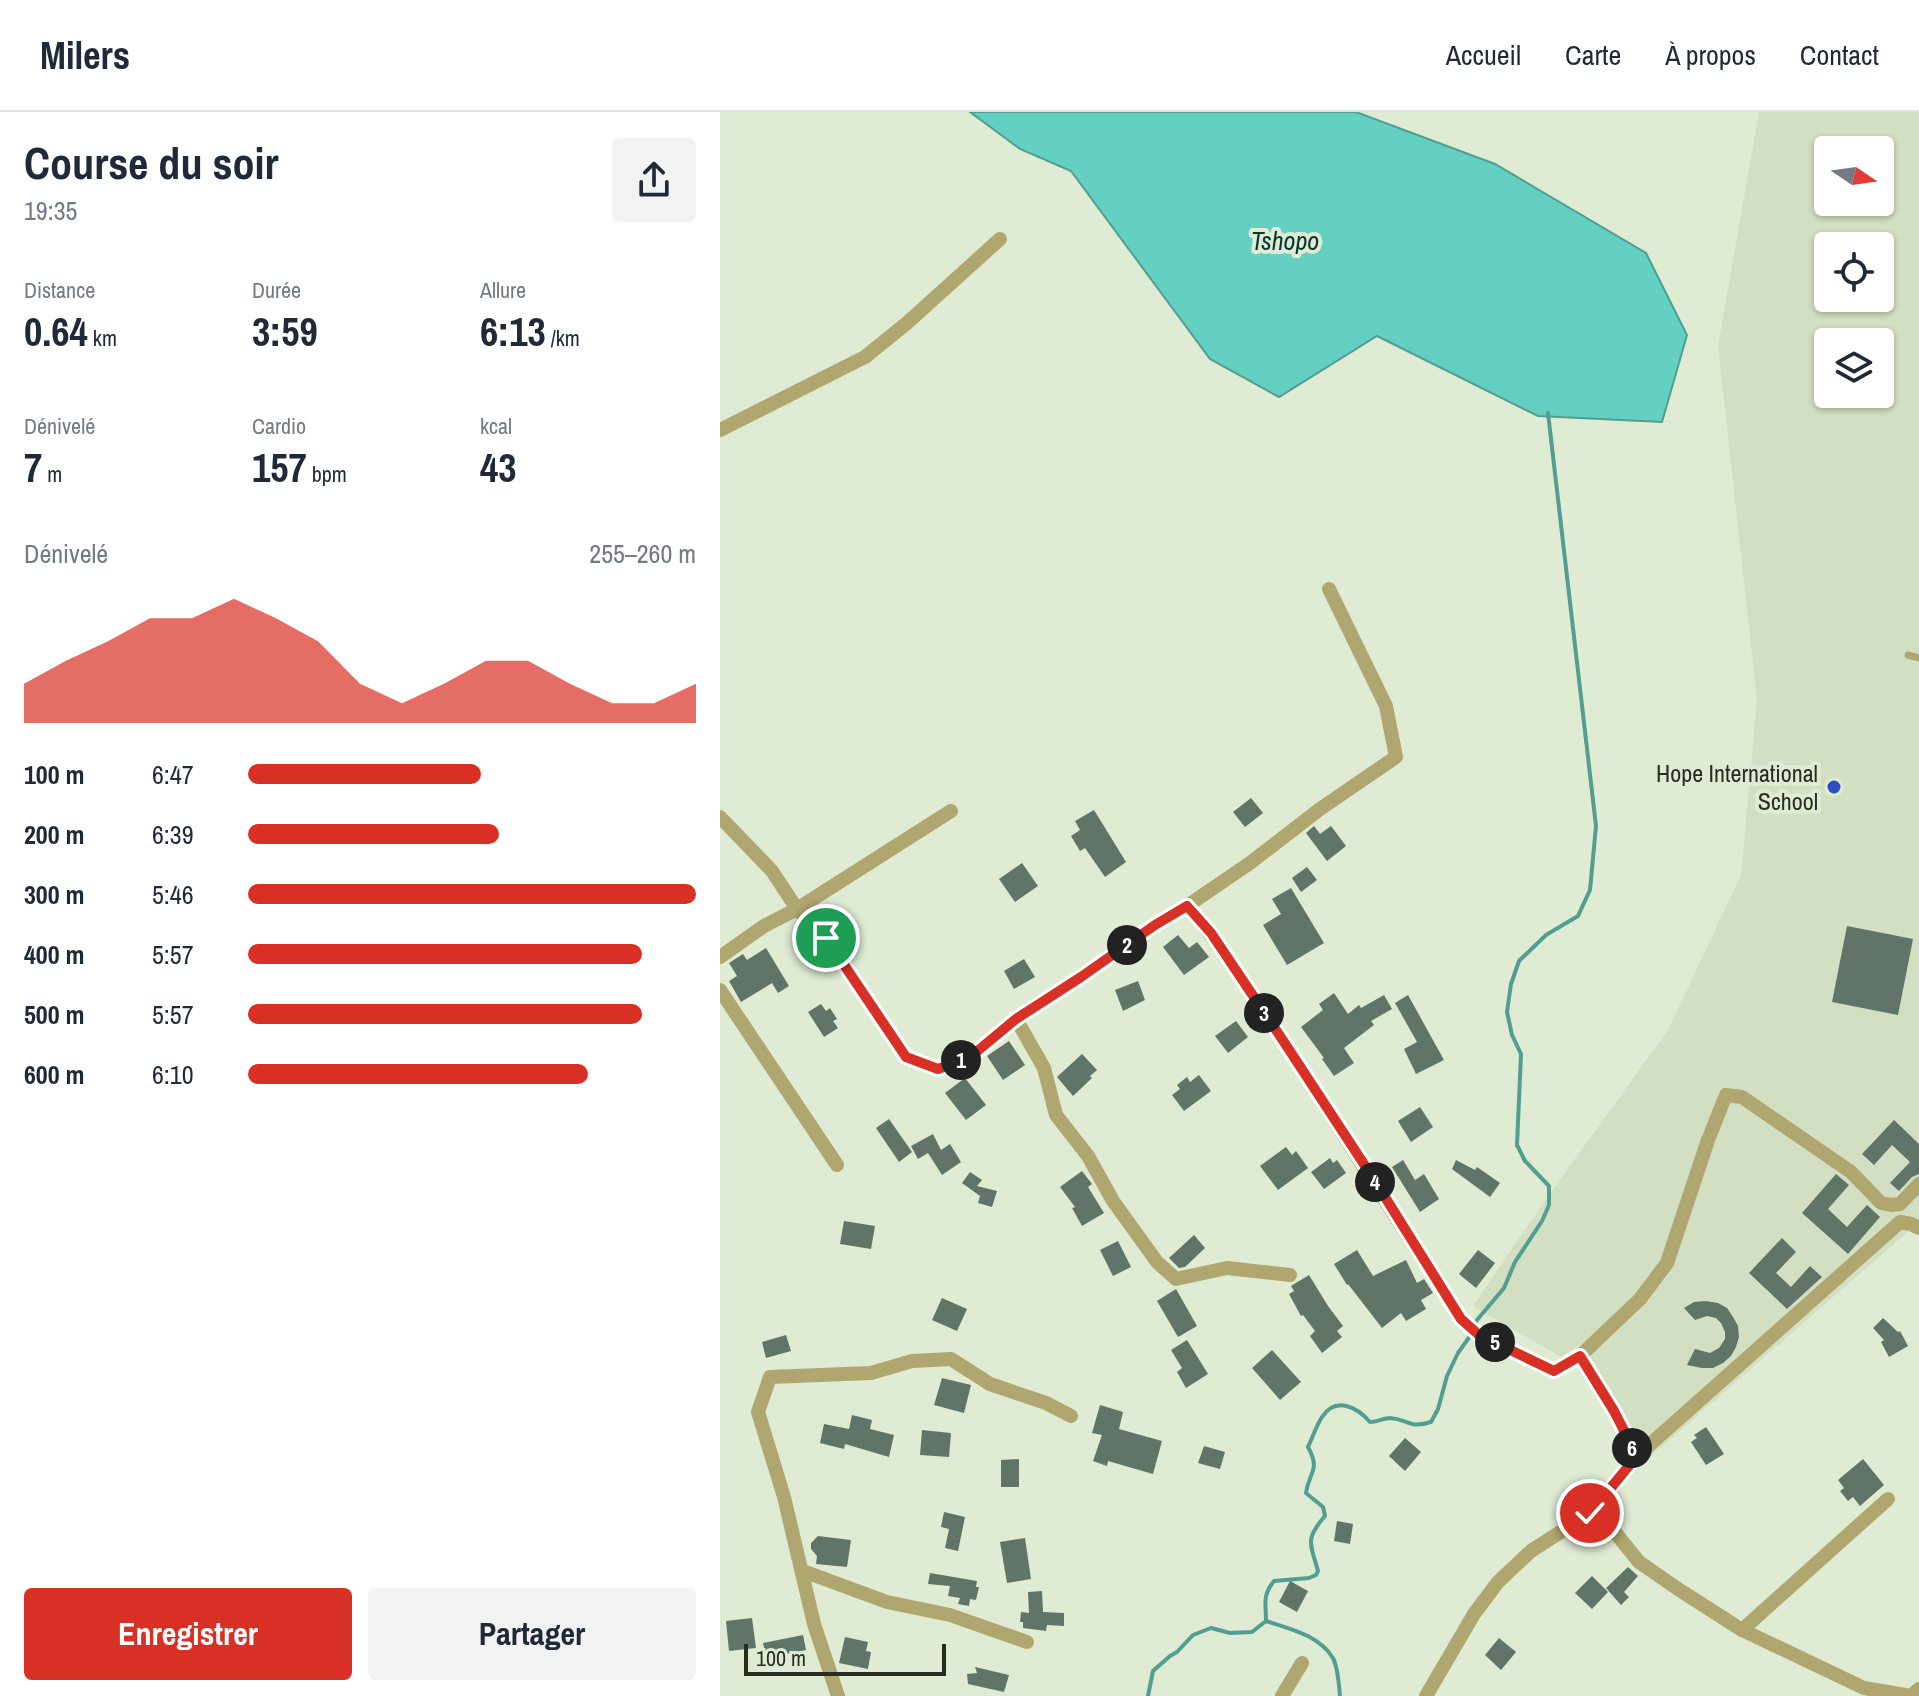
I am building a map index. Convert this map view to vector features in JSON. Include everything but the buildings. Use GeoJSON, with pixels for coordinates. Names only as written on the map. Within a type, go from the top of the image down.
{"type":"FeatureCollection","features":[{"type":"Feature","properties":{"kind":"street"},"geometry":{"type":"LineString","coordinates":[[720,430],[865,357],[1000,239]]}},
{"type":"Feature","properties":{"kind":"street"},"geometry":{"type":"LineString","coordinates":[[720,817],[772,871],[797,909],[826,938],[906,1057],[938,1069],[969,1058],[1016,1019],[1250,863],[1320,809],[1396,757],[1386,706],[1329,589]]}},
{"type":"Feature","properties":{"kind":"street"},"geometry":{"type":"LineString","coordinates":[[720,957],[764,926],[797,909],[951,811]]}},
{"type":"Feature","properties":{"kind":"street"},"geometry":{"type":"LineString","coordinates":[[1187,906],[1211,933],[1268,1018],[1461,1319],[1479,1335],[1554,1371],[1580,1356],[1640,1299],[1667,1263],[1726,1095],[1742,1097],[1851,1172],[1881,1203],[1900,1204],[1919,1184]]}},
{"type":"Feature","properties":{"kind":"street"},"geometry":{"type":"LineString","coordinates":[[720,990],[837,1165]]}},
{"type":"Feature","properties":{"kind":"street"},"geometry":{"type":"LineString","coordinates":[[1016,1019],[1044,1068],[1056,1115],[1088,1156],[1113,1201],[1157,1262],[1176,1279],[1227,1268],[1290,1275]]}},
{"type":"Feature","properties":{"kind":"street"},"geometry":{"type":"LineString","coordinates":[[1426,1696],[1474,1614],[1498,1582],[1531,1551],[1590,1513],[1637,1456],[1900,1222],[1919,1228]]}},
{"type":"Feature","properties":{"kind":"street"},"geometry":{"type":"LineString","coordinates":[[1580,1356],[1637,1456]]}},
{"type":"Feature","properties":{"kind":"street"},"geometry":{"type":"LineString","coordinates":[[838,1696],[814,1624],[784,1497],[758,1412],[770,1377],[871,1373],[912,1361],[951,1359],[990,1384],[1046,1403],[1071,1416]]}},
{"type":"Feature","properties":{"kind":"street"},"geometry":{"type":"LineString","coordinates":[[1742,1630],[1888,1499]]}},
{"type":"Feature","properties":{"kind":"street"},"geometry":{"type":"LineString","coordinates":[[1590,1513],[1610,1526],[1639,1562],[1742,1630],[1864,1688],[1911,1696],[1919,1689]]}},
{"type":"Feature","properties":{"kind":"street"},"geometry":{"type":"LineString","coordinates":[[803,1571],[887,1602],[950,1615],[1027,1642]]}},
{"type":"Feature","properties":{"kind":"street"},"geometry":{"type":"LineString","coordinates":[[1282,1696],[1302,1663]]}},
{"type":"Feature","properties":{"kind":"lane"},"geometry":{"type":"LineString","coordinates":[[1908,655],[1919,658]]}},
{"type":"Feature","properties":{"kind":"shaded area","name":"Hope International School"},"geometry":{"type":"Polygon","coordinates":[[[1759,112],[1919,112],[1919,1222],[1651,1456],[1639,1442],[1581,1345],[1561,1357],[1473,1306],[1668,1030],[1741,875],[1757,700],[1718,346],[1759,112]]]}},
{"type":"Feature","properties":{"kind":"water","name":"Tshopo"},"geometry":{"type":"Polygon","coordinates":[[[970,112],[1356,112],[1495,164],[1646,253],[1687,335],[1662,422],[1538,416],[1377,336],[1279,397],[1210,359],[1071,171],[1020,149],[970,112]]]}},
{"type":"Feature","properties":{"kind":"waterway"},"geometry":{"type":"LineString","coordinates":[[1148,1696],[1153,1671],[1193,1635],[1211,1628],[1230,1633],[1252,1632],[1266,1621],[1266,1596],[1274,1581],[1316,1575],[1318,1571],[1311,1542],[1314,1530],[1325,1516],[1323,1507],[1306,1493],[1314,1466],[1308,1447],[1322,1417],[1340,1405],[1353,1408],[1370,1422],[1390,1418],[1413,1424],[1431,1422],[1458,1353],[1477,1320],[1504,1288],[1515,1262],[1549,1205],[1549,1186],[1525,1161],[1517,1145],[1521,1054],[1512,1035],[1507,1012],[1511,984],[1519,961],[1546,935],[1578,916],[1590,890],[1596,826],[1548,413]]}},
{"type":"Feature","properties":{"kind":"waterway"},"geometry":{"type":"LineString","coordinates":[[1266,1621],[1303,1634],[1327,1650],[1336,1667],[1340,1696]]}},
{"type":"Feature","properties":{"kind":"place","name":"Hope International School"},"geometry":{"type":"Point","coordinates":[1834,787]}},
{"type":"Feature","properties":{"kind":"route"},"geometry":{"type":"LineString","coordinates":[[826,938],[906,1057],[938,1069],[969,1058],[1016,1019],[1187,906],[1211,933],[1284,1042],[1461,1319],[1479,1335],[1554,1371],[1580,1356],[1637,1456],[1590,1513]]}}]}
